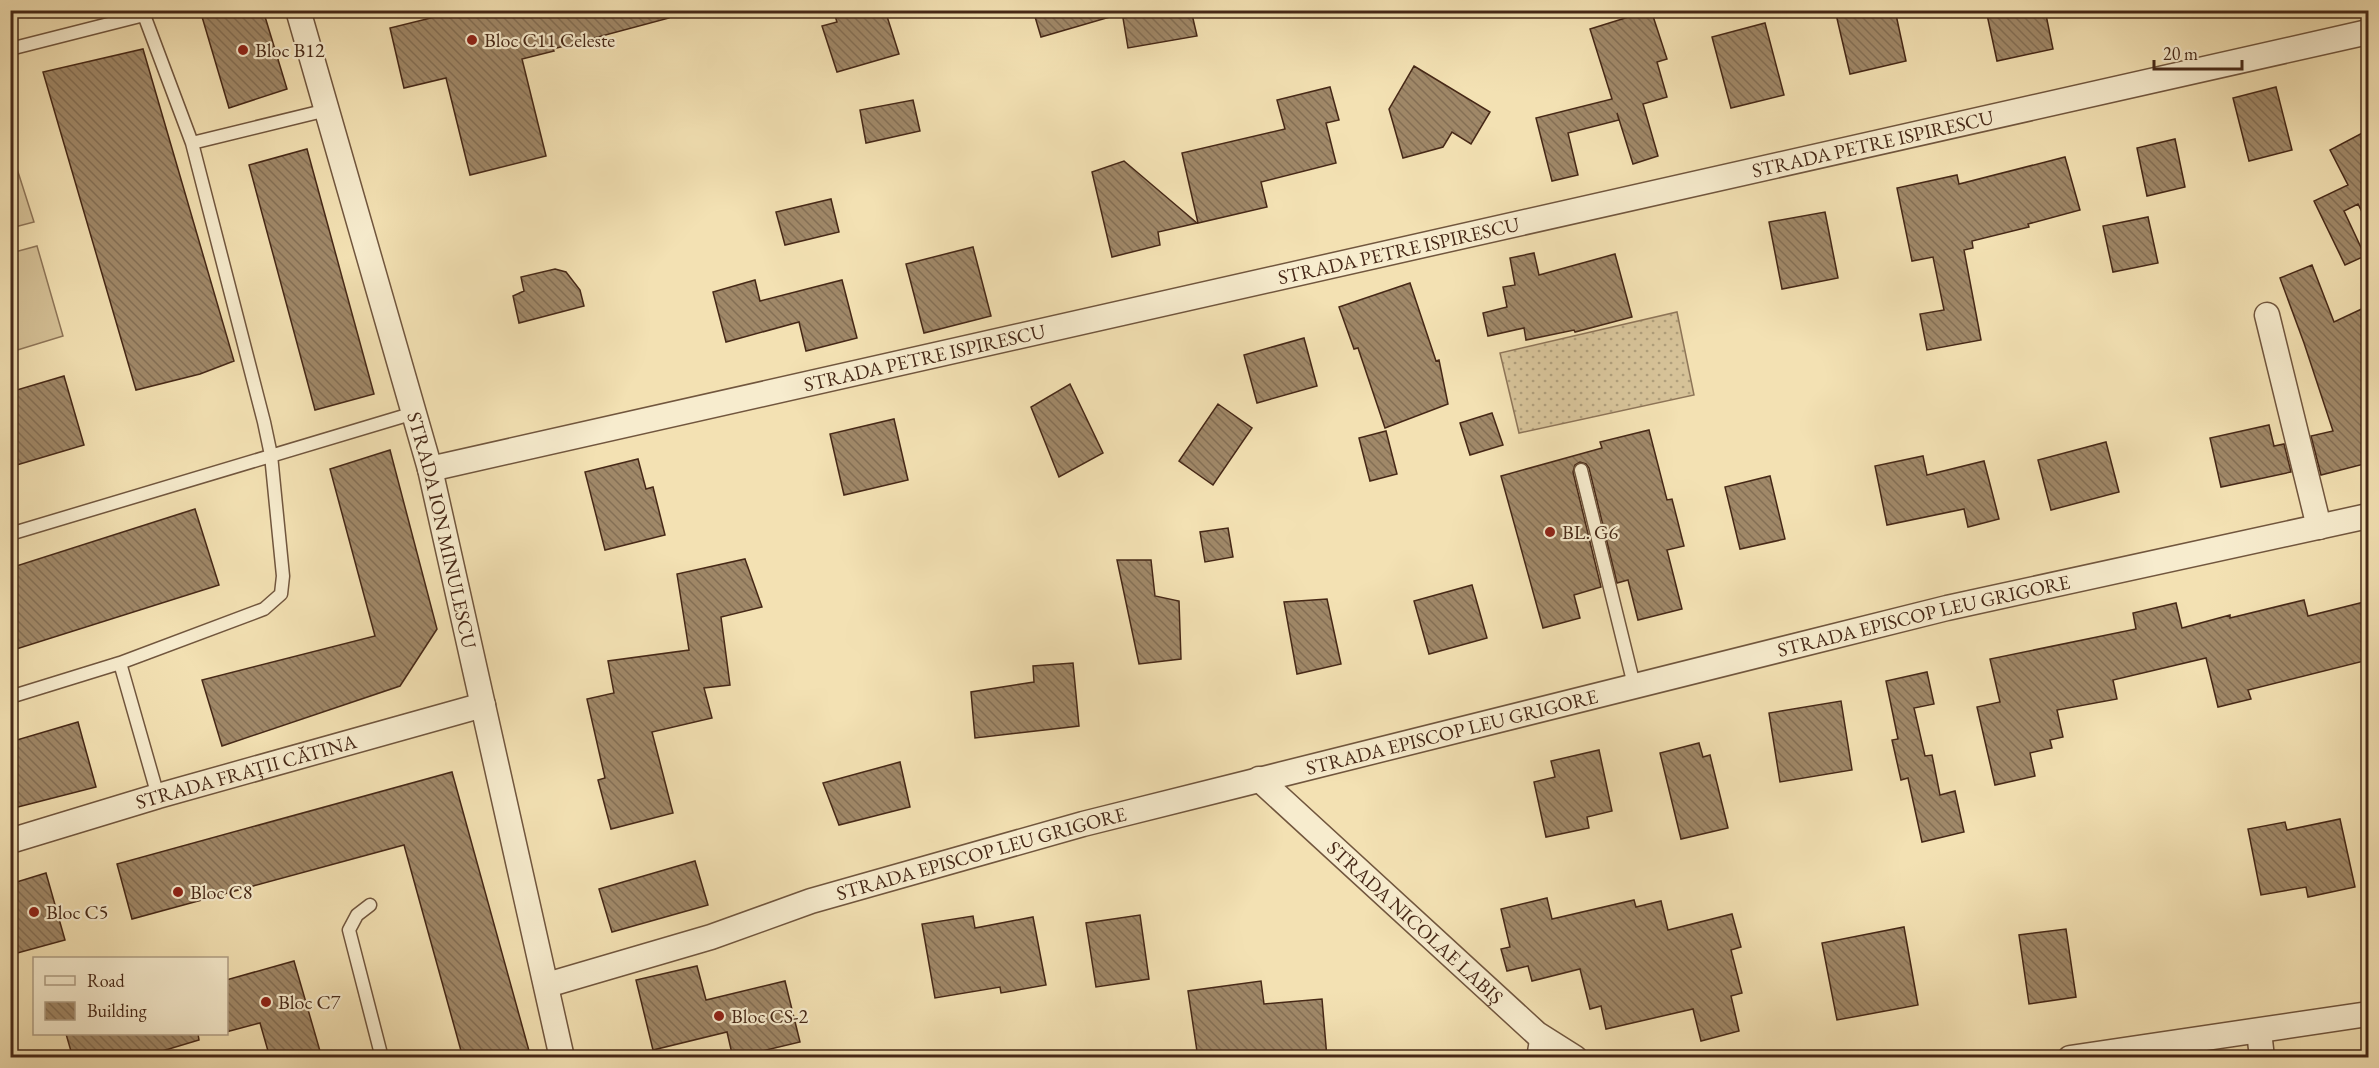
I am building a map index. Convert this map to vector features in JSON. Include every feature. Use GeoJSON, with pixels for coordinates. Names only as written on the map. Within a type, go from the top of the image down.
{"type":"FeatureCollection","features":[{"type":"Feature","properties":{"kind":"street","name":"STRADA ION MINULESCU"},"geometry":{"type":"LineString","coordinates":[[298,10],[430,469],[562,1058]]}},
{"type":"Feature","properties":{"kind":"street","name":"STRADA PETRE ISPIRESCU"},"geometry":{"type":"LineString","coordinates":[[430,469],[2368,32]]}},
{"type":"Feature","properties":{"kind":"street"},"geometry":{"type":"LineString","coordinates":[[2267,315],[2319,527]]}},
{"type":"Feature","properties":{"kind":"street","name":"STRADA EPISCOP LEU GRIGORE"},"geometry":{"type":"LineString","coordinates":[[547,985],[711,937],[823,897],[1072,827],[1947,608],[2368,516]]}},
{"type":"Feature","properties":{"kind":"street","name":"STRADA FRAȚII CĂTINA"},"geometry":{"type":"LineString","coordinates":[[10,841],[158,796],[483,705]]}},
{"type":"Feature","properties":{"kind":"street","name":"STRADA NICOLAE LABIȘ"},"geometry":{"type":"LineString","coordinates":[[1259,779],[1535,1046],[1575,1058]]}},
{"type":"Feature","properties":{"kind":"street"},"geometry":{"type":"LineString","coordinates":[[2070,1058],[2368,1014]]}},
{"type":"Feature","properties":{"kind":"street"},"geometry":{"type":"LineString","coordinates":[[2259,1031],[2262,1058]]}},
{"type":"Feature","properties":{"kind":"lane"},"geometry":{"type":"LineString","coordinates":[[10,49],[144,15],[192,143],[271,455],[283,576],[280,594],[264,609],[120,663],[10,697]]}},
{"type":"Feature","properties":{"kind":"lane"},"geometry":{"type":"LineString","coordinates":[[192,143],[327,110]]}},
{"type":"Feature","properties":{"kind":"lane"},"geometry":{"type":"LineString","coordinates":[[10,534],[414,413]]}},
{"type":"Feature","properties":{"kind":"lane"},"geometry":{"type":"LineString","coordinates":[[1581,470],[1634,685]]}},
{"type":"Feature","properties":{"kind":"lane"},"geometry":{"type":"LineString","coordinates":[[120,663],[158,796]]}},
{"type":"Feature","properties":{"kind":"lane"},"geometry":{"type":"LineString","coordinates":[[370,905],[357,915],[349,930],[382,1058]]}},
{"type":"Feature","properties":{"kind":"shaded area"},"geometry":{"type":"Polygon","coordinates":[[[11,150],[34,222],[10,228],[11,150]]]}},
{"type":"Feature","properties":{"kind":"shaded area"},"geometry":{"type":"Polygon","coordinates":[[[37,246],[63,336],[11,352],[11,253],[37,246]]]}},
{"type":"Feature","properties":{"kind":"shaded area"},"geometry":{"type":"Polygon","coordinates":[[[1677,312],[1694,395],[1519,433],[1500,353],[1677,312]]]}},
{"type":"Feature","properties":{"kind":"building","name":"Bloc B12"},"geometry":{"type":"Polygon","coordinates":[[[200,10],[263,10],[287,89],[229,108],[200,10]]]}},
{"type":"Feature","properties":{"kind":"building"},"geometry":{"type":"Polygon","coordinates":[[[463,10],[668,10],[669,18],[522,59],[546,156],[470,175],[446,78],[404,88],[390,28],[463,10]]]}},
{"type":"Feature","properties":{"kind":"building"},"geometry":{"type":"Polygon","coordinates":[[[833,10],[885,10],[899,54],[837,72],[822,26],[837,22],[833,10]]]}},
{"type":"Feature","properties":{"kind":"building"},"geometry":{"type":"Polygon","coordinates":[[[1033,10],[1109,10],[1110,17],[1041,37],[1033,10]]]}},
{"type":"Feature","properties":{"kind":"building"},"geometry":{"type":"Polygon","coordinates":[[[1191,10],[1197,36],[1128,48],[1123,18],[1160,11],[1161,17],[1191,10]]]}},
{"type":"Feature","properties":{"kind":"building"},"geometry":{"type":"Polygon","coordinates":[[[1651,10],[1667,59],[1657,62],[1667,97],[1643,104],[1658,156],[1633,164],[1617,113],[1619,120],[1568,133],[1578,175],[1552,181],[1536,118],[1612,99],[1590,29],[1651,10]]]}},
{"type":"Feature","properties":{"kind":"building"},"geometry":{"type":"Polygon","coordinates":[[[1835,10],[1895,10],[1906,61],[1850,74],[1835,10]]]}},
{"type":"Feature","properties":{"kind":"building"},"geometry":{"type":"Polygon","coordinates":[[[1986,10],[2045,10],[2053,49],[1997,61],[1986,10]]]}},
{"type":"Feature","properties":{"kind":"building"},"geometry":{"type":"Polygon","coordinates":[[[1765,23],[1784,95],[1731,108],[1712,37],[1765,23]]]}},
{"type":"Feature","properties":{"kind":"building"},"geometry":{"type":"Polygon","coordinates":[[[143,49],[234,361],[200,374],[136,390],[43,72],[143,49]]]}},
{"type":"Feature","properties":{"kind":"building"},"geometry":{"type":"Polygon","coordinates":[[[1414,66],[1490,112],[1471,144],[1452,132],[1443,147],[1403,158],[1389,109],[1414,66]]]}},
{"type":"Feature","properties":{"kind":"building"},"geometry":{"type":"Polygon","coordinates":[[[1330,87],[1339,120],[1326,123],[1336,163],[1261,182],[1267,207],[1198,223],[1182,153],[1285,129],[1277,100],[1330,87]]]}},
{"type":"Feature","properties":{"kind":"building"},"geometry":{"type":"Polygon","coordinates":[[[2276,87],[2292,150],[2249,161],[2233,98],[2276,87]]]}},
{"type":"Feature","properties":{"kind":"building"},"geometry":{"type":"Polygon","coordinates":[[[913,100],[920,131],[866,143],[860,110],[913,100]]]}},
{"type":"Feature","properties":{"kind":"building"},"geometry":{"type":"Polygon","coordinates":[[[2368,130],[2368,224],[2358,204],[2344,211],[2365,256],[2345,265],[2314,201],[2348,185],[2330,150],[2368,130]]]}},
{"type":"Feature","properties":{"kind":"building"},"geometry":{"type":"Polygon","coordinates":[[[2175,139],[2185,187],[2147,196],[2137,148],[2175,139]]]}},
{"type":"Feature","properties":{"kind":"building"},"geometry":{"type":"Polygon","coordinates":[[[307,149],[374,394],[315,410],[249,165],[307,149]]]}},
{"type":"Feature","properties":{"kind":"building"},"geometry":{"type":"Polygon","coordinates":[[[2065,157],[2080,210],[2028,224],[2029,227],[1972,241],[1973,248],[1964,250],[1981,340],[1927,350],[1920,314],[1944,310],[1933,257],[1912,261],[1897,188],[1957,175],[1959,184],[2065,157]]]}},
{"type":"Feature","properties":{"kind":"building"},"geometry":{"type":"Polygon","coordinates":[[[1124,161],[1197,223],[1158,232],[1160,245],[1112,257],[1092,172],[1124,161]]]}},
{"type":"Feature","properties":{"kind":"building"},"geometry":{"type":"Polygon","coordinates":[[[831,199],[839,232],[785,245],[776,212],[831,199]]]}},
{"type":"Feature","properties":{"kind":"building"},"geometry":{"type":"Polygon","coordinates":[[[1825,212],[1838,278],[1782,289],[1769,222],[1825,212]]]}},
{"type":"Feature","properties":{"kind":"building"},"geometry":{"type":"Polygon","coordinates":[[[2148,217],[2158,263],[2113,272],[2103,226],[2148,217]]]}},
{"type":"Feature","properties":{"kind":"building"},"geometry":{"type":"Polygon","coordinates":[[[973,247],[991,316],[924,333],[906,264],[973,247]]]}},
{"type":"Feature","properties":{"kind":"building"},"geometry":{"type":"Polygon","coordinates":[[[1534,253],[1539,275],[1615,254],[1632,317],[1575,332],[1574,330],[1526,340],[1524,328],[1488,336],[1483,313],[1507,307],[1503,287],[1515,285],[1510,258],[1534,253]]]}},
{"type":"Feature","properties":{"kind":"building"},"geometry":{"type":"Polygon","coordinates":[[[2312,265],[2334,322],[2368,306],[2368,463],[2321,475],[2311,436],[2333,431],[2280,278],[2312,265]]]}},
{"type":"Feature","properties":{"kind":"building"},"geometry":{"type":"Polygon","coordinates":[[[555,269],[566,272],[580,290],[584,306],[519,323],[513,296],[524,291],[521,277],[555,269]]]}},
{"type":"Feature","properties":{"kind":"building"},"geometry":{"type":"Polygon","coordinates":[[[755,280],[760,301],[842,280],[857,338],[806,351],[799,322],[726,342],[713,292],[755,280]]]}},
{"type":"Feature","properties":{"kind":"building"},"geometry":{"type":"Polygon","coordinates":[[[1410,283],[1436,361],[1439,360],[1448,404],[1385,428],[1358,348],[1354,349],[1339,307],[1410,283]]]}},
{"type":"Feature","properties":{"kind":"building"},"geometry":{"type":"Polygon","coordinates":[[[1304,338],[1317,386],[1257,403],[1244,355],[1304,338]]]}},
{"type":"Feature","properties":{"kind":"building"},"geometry":{"type":"Polygon","coordinates":[[[64,376],[84,445],[10,467],[10,392],[64,376]]]}},
{"type":"Feature","properties":{"kind":"building"},"geometry":{"type":"Polygon","coordinates":[[[1070,384],[1103,453],[1059,477],[1031,407],[1070,384]]]}},
{"type":"Feature","properties":{"kind":"building"},"geometry":{"type":"Polygon","coordinates":[[[1218,404],[1252,428],[1213,485],[1179,461],[1218,404]]]}},
{"type":"Feature","properties":{"kind":"building"},"geometry":{"type":"Polygon","coordinates":[[[1492,413],[1503,445],[1470,455],[1460,423],[1492,413]]]}},
{"type":"Feature","properties":{"kind":"building"},"geometry":{"type":"Polygon","coordinates":[[[894,419],[908,480],[844,495],[830,434],[894,419]]]}},
{"type":"Feature","properties":{"kind":"building"},"geometry":{"type":"Polygon","coordinates":[[[2269,425],[2274,446],[2284,444],[2291,472],[2221,487],[2210,438],[2269,425]]]}},
{"type":"Feature","properties":{"kind":"building"},"geometry":{"type":"Polygon","coordinates":[[[1649,430],[1667,500],[1672,499],[1684,546],[1667,550],[1682,609],[1638,620],[1628,580],[1617,583],[1589,468],[1580,462],[1575,465],[1573,472],[1601,587],[1574,595],[1580,618],[1543,628],[1501,476],[1602,448],[1600,442],[1649,430]]]}},
{"type":"Feature","properties":{"kind":"building"},"geometry":{"type":"Polygon","coordinates":[[[1386,431],[1397,474],[1370,481],[1359,438],[1386,431]]]}},
{"type":"Feature","properties":{"kind":"building"},"geometry":{"type":"Polygon","coordinates":[[[2106,442],[2119,492],[2051,510],[2038,460],[2106,442]]]}},
{"type":"Feature","properties":{"kind":"building"},"geometry":{"type":"Polygon","coordinates":[[[390,450],[437,629],[400,686],[222,746],[202,680],[375,636],[330,469],[390,450]]]}},
{"type":"Feature","properties":{"kind":"building"},"geometry":{"type":"Polygon","coordinates":[[[1923,456],[1927,475],[1984,461],[1999,519],[1968,527],[1964,509],[1887,525],[1875,466],[1923,456]]]}},
{"type":"Feature","properties":{"kind":"building"},"geometry":{"type":"Polygon","coordinates":[[[638,459],[646,489],[653,487],[665,535],[605,550],[585,472],[638,459]]]}},
{"type":"Feature","properties":{"kind":"building"},"geometry":{"type":"Polygon","coordinates":[[[1770,476],[1785,539],[1740,549],[1725,487],[1770,476]]]}},
{"type":"Feature","properties":{"kind":"building"},"geometry":{"type":"Polygon","coordinates":[[[195,509],[219,585],[10,651],[10,568],[195,509]]]}},
{"type":"Feature","properties":{"kind":"building"},"geometry":{"type":"Polygon","coordinates":[[[1228,528],[1233,557],[1205,562],[1200,532],[1228,528]]]}},
{"type":"Feature","properties":{"kind":"building"},"geometry":{"type":"Polygon","coordinates":[[[745,559],[762,607],[721,617],[730,685],[704,688],[712,718],[652,732],[673,813],[611,829],[598,780],[605,778],[587,699],[614,693],[608,661],[689,650],[677,574],[745,559]]]}},
{"type":"Feature","properties":{"kind":"building"},"geometry":{"type":"Polygon","coordinates":[[[1117,560],[1151,560],[1155,596],[1179,601],[1181,659],[1139,664],[1117,560]]]}},
{"type":"Feature","properties":{"kind":"building"},"geometry":{"type":"Polygon","coordinates":[[[1472,585],[1487,638],[1429,654],[1414,601],[1472,585]]]}},
{"type":"Feature","properties":{"kind":"building"},"geometry":{"type":"Polygon","coordinates":[[[1327,599],[1341,664],[1297,674],[1284,602],[1327,599]]]}},
{"type":"Feature","properties":{"kind":"building"},"geometry":{"type":"Polygon","coordinates":[[[2304,600],[2308,616],[2368,601],[2368,660],[2248,690],[2251,699],[2218,707],[2206,658],[2113,680],[2117,699],[2057,710],[2063,737],[2050,740],[2052,748],[2030,753],[2035,776],[1995,785],[1977,707],[2000,702],[1990,659],[2136,629],[2133,613],[2176,603],[2182,628],[2230,615],[2230,618],[2304,600]]]}},
{"type":"Feature","properties":{"kind":"building"},"geometry":{"type":"Polygon","coordinates":[[[1073,663],[1079,726],[975,738],[971,692],[1034,682],[1033,666],[1073,663]]]}},
{"type":"Feature","properties":{"kind":"building"},"geometry":{"type":"Polygon","coordinates":[[[1927,672],[1934,704],[1914,708],[1925,756],[1932,755],[1940,795],[1955,791],[1964,832],[1922,842],[1908,778],[1901,780],[1892,740],[1898,739],[1886,681],[1927,672]]]}},
{"type":"Feature","properties":{"kind":"building"},"geometry":{"type":"Polygon","coordinates":[[[1841,701],[1852,770],[1780,782],[1769,713],[1841,701]]]}},
{"type":"Feature","properties":{"kind":"building"},"geometry":{"type":"Polygon","coordinates":[[[78,722],[96,787],[10,809],[10,742],[78,722]]]}},
{"type":"Feature","properties":{"kind":"building"},"geometry":{"type":"Polygon","coordinates":[[[1699,743],[1703,757],[1710,755],[1728,828],[1681,839],[1660,753],[1699,743]]]}},
{"type":"Feature","properties":{"kind":"building"},"geometry":{"type":"Polygon","coordinates":[[[1599,750],[1612,811],[1587,817],[1589,828],[1546,837],[1534,782],[1555,777],[1551,761],[1599,750]]]}},
{"type":"Feature","properties":{"kind":"building"},"geometry":{"type":"Polygon","coordinates":[[[900,762],[910,807],[839,825],[823,783],[900,762]]]}},
{"type":"Feature","properties":{"kind":"building","name":"Bloc C8"},"geometry":{"type":"Polygon","coordinates":[[[452,772],[531,1058],[463,1058],[404,845],[132,919],[117,864],[452,772]]]}},
{"type":"Feature","properties":{"kind":"building"},"geometry":{"type":"Polygon","coordinates":[[[2340,819],[2355,887],[2308,897],[2306,887],[2261,895],[2248,829],[2285,822],[2287,830],[2340,819]]]}},
{"type":"Feature","properties":{"kind":"building"},"geometry":{"type":"Polygon","coordinates":[[[695,861],[708,905],[612,932],[599,889],[695,861]]]}},
{"type":"Feature","properties":{"kind":"building","name":"Bloc C5"},"geometry":{"type":"Polygon","coordinates":[[[46,873],[65,940],[10,955],[10,884],[46,873]]]}},
{"type":"Feature","properties":{"kind":"building"},"geometry":{"type":"Polygon","coordinates":[[[1547,898],[1552,919],[1634,900],[1636,907],[1661,901],[1668,930],[1732,914],[1741,947],[1731,950],[1742,993],[1731,996],[1739,1031],[1701,1041],[1693,1009],[1606,1029],[1601,1006],[1590,1009],[1580,969],[1532,981],[1528,966],[1507,971],[1501,949],[1510,947],[1501,909],[1547,898]]]}},
{"type":"Feature","properties":{"kind":"building"},"geometry":{"type":"Polygon","coordinates":[[[1140,915],[1149,979],[1096,987],[1086,923],[1140,915]]]}},
{"type":"Feature","properties":{"kind":"building"},"geometry":{"type":"Polygon","coordinates":[[[973,916],[975,928],[1033,917],[1046,985],[1001,993],[1000,987],[935,998],[922,924],[973,916]]]}},
{"type":"Feature","properties":{"kind":"building"},"geometry":{"type":"Polygon","coordinates":[[[1904,927],[1918,1005],[1837,1020],[1822,943],[1904,927]]]}},
{"type":"Feature","properties":{"kind":"building"},"geometry":{"type":"Polygon","coordinates":[[[2066,929],[2076,997],[2029,1004],[2019,935],[2066,929]]]}},
{"type":"Feature","properties":{"kind":"building","name":"Bloc C7"},"geometry":{"type":"Polygon","coordinates":[[[294,961],[322,1058],[270,1058],[260,1023],[228,1031],[228,979],[294,961]]]}},
{"type":"Feature","properties":{"kind":"building","name":"Bloc CS-2"},"geometry":{"type":"Polygon","coordinates":[[[697,966],[706,1000],[785,981],[800,1042],[733,1058],[727,1032],[653,1050],[636,980],[697,966]]]}},
{"type":"Feature","properties":{"kind":"building"},"geometry":{"type":"Polygon","coordinates":[[[1261,981],[1264,1004],[1322,999],[1327,1058],[1198,1058],[1188,991],[1261,981]]]}},
{"type":"Feature","properties":{"kind":"building"},"geometry":{"type":"Polygon","coordinates":[[[66,1035],[198,1035],[199,1040],[139,1058],[73,1058],[66,1035]]]}},
{"type":"Feature","properties":{"kind":"place","name":"Bloc C11 Celeste"},"geometry":{"type":"Point","coordinates":[472,40]}},
{"type":"Feature","properties":{"kind":"place","name":"Bloc B12"},"geometry":{"type":"Point","coordinates":[243,50]}},
{"type":"Feature","properties":{"kind":"place","name":"BL. G6"},"geometry":{"type":"Point","coordinates":[1550,532]}},
{"type":"Feature","properties":{"kind":"place","name":"Bloc C8"},"geometry":{"type":"Point","coordinates":[178,892]}},
{"type":"Feature","properties":{"kind":"place","name":"Bloc C5"},"geometry":{"type":"Point","coordinates":[34,912]}},
{"type":"Feature","properties":{"kind":"place","name":"Bloc C7"},"geometry":{"type":"Point","coordinates":[266,1002]}},
{"type":"Feature","properties":{"kind":"place","name":"Bloc CS-2"},"geometry":{"type":"Point","coordinates":[719,1016]}}]}
